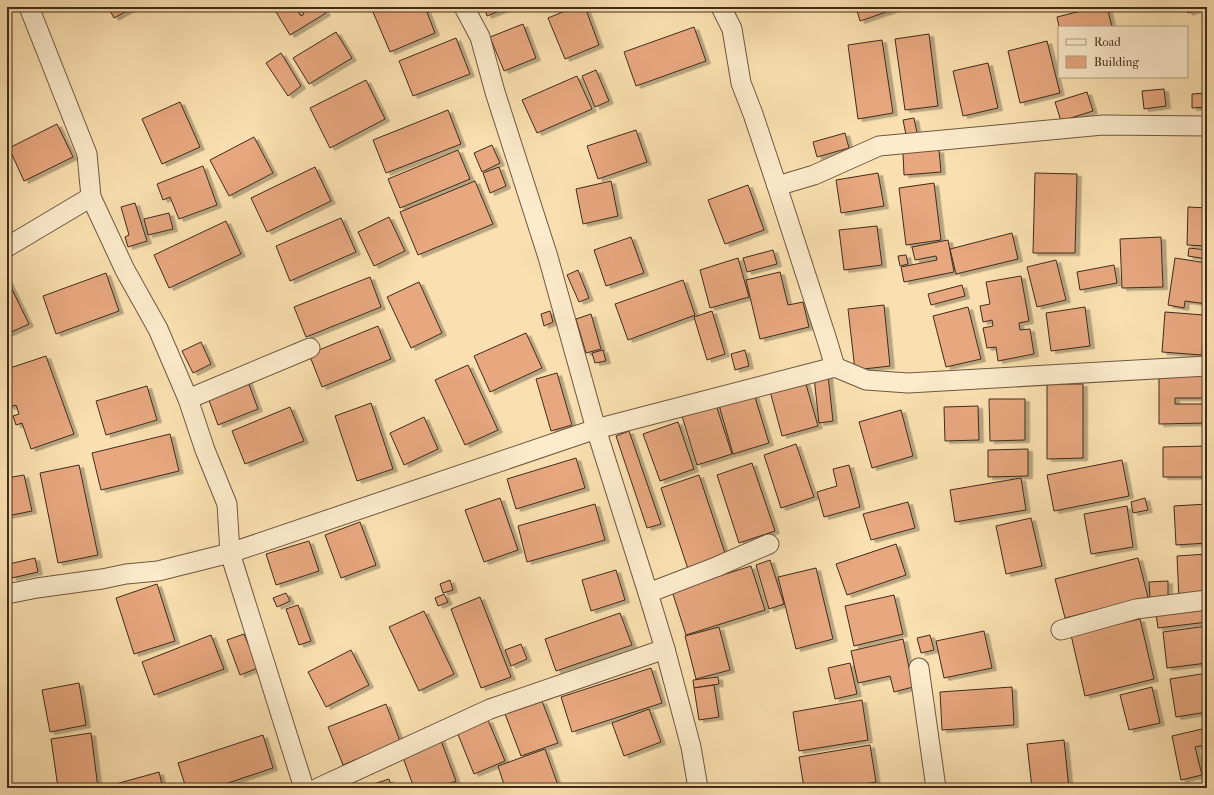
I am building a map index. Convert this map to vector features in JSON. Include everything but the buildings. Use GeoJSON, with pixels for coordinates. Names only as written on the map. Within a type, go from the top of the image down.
{"type":"FeatureCollection","features":[{"type":"Feature","properties":{"kind":"street"},"geometry":{"type":"LineString","coordinates":[[29,7],[87,154],[91,196],[125,270],[158,329],[188,399],[205,450],[227,504],[230,553],[304,788]]}},
{"type":"Feature","properties":{"kind":"street"},"geometry":{"type":"LineString","coordinates":[[464,7],[480,37],[495,92],[548,257],[596,430],[664,648],[691,747],[698,788]]}},
{"type":"Feature","properties":{"kind":"street"},"geometry":{"type":"LineString","coordinates":[[721,7],[732,29],[741,83],[777,186],[835,367]]}},
{"type":"Feature","properties":{"kind":"street"},"geometry":{"type":"LineString","coordinates":[[777,186],[814,175],[879,146],[1103,125],[1207,126]]}},
{"type":"Feature","properties":{"kind":"street"},"geometry":{"type":"LineString","coordinates":[[7,247],[91,196]]}},
{"type":"Feature","properties":{"kind":"street"},"geometry":{"type":"LineString","coordinates":[[188,399],[310,348]]}},
{"type":"Feature","properties":{"kind":"street"},"geometry":{"type":"LineString","coordinates":[[7,594],[126,574],[158,571],[230,553],[596,430],[835,367],[866,380],[908,382],[1207,366]]}},
{"type":"Feature","properties":{"kind":"street"},"geometry":{"type":"LineString","coordinates":[[648,593],[769,544]]}},
{"type":"Feature","properties":{"kind":"street"},"geometry":{"type":"LineString","coordinates":[[1061,630],[1136,609],[1207,600]]}},
{"type":"Feature","properties":{"kind":"street"},"geometry":{"type":"LineString","coordinates":[[318,788],[490,709],[664,648]]}},
{"type":"Feature","properties":{"kind":"street"},"geometry":{"type":"LineString","coordinates":[[919,668],[936,788]]}}]}
